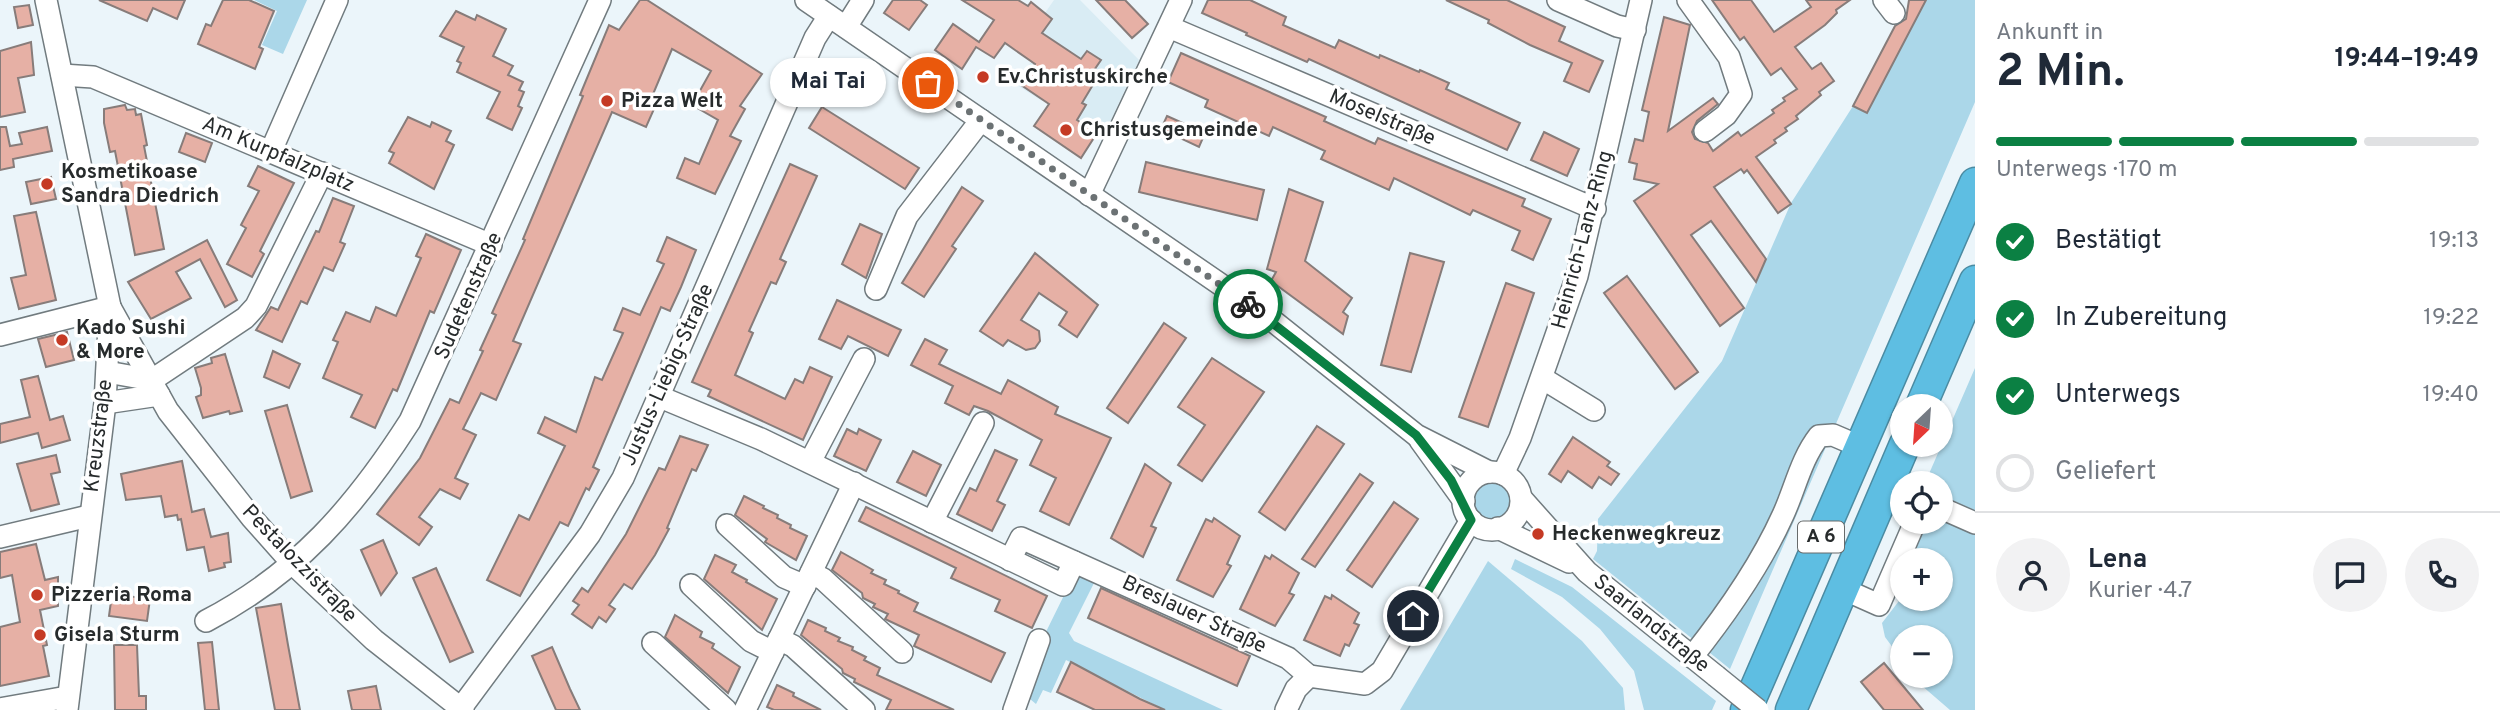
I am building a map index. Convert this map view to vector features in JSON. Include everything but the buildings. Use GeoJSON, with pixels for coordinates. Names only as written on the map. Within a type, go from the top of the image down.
{"type":"FeatureCollection","features":[{"type":"Feature","properties":{"kind":"highway","name":"A 6"},"geometry":{"type":"LineString","coordinates":[[1746,710],[1975,183]]}},
{"type":"Feature","properties":{"kind":"highway"},"geometry":{"type":"LineString","coordinates":[[1926,394],[1975,281]]}},
{"type":"Feature","properties":{"kind":"highway","name":"A 6"},"geometry":{"type":"LineString","coordinates":[[1791,710],[1899,457]]}},
{"type":"Feature","properties":{"kind":"street","name":"Kreuzstraße"},"geometry":{"type":"LineString","coordinates":[[46,0],[110,307],[105,403],[67,703]]}},
{"type":"Feature","properties":{"kind":"street"},"geometry":{"type":"LineString","coordinates":[[271,151],[337,0]]}},
{"type":"Feature","properties":{"kind":"street","name":"Sudetenstraße"},"geometry":{"type":"LineString","coordinates":[[206,621],[248,600],[327,533],[378,471],[410,421],[600,0]]}},
{"type":"Feature","properties":{"kind":"street"},"geometry":{"type":"LineString","coordinates":[[806,0],[1268,317],[1416,435],[1515,484],[1521,498],[1515,517],[1498,528],[1482,527],[1467,510],[1416,435]]}},
{"type":"Feature","properties":{"kind":"street","name":"Justus-Liebig-Straße"},"geometry":{"type":"LineString","coordinates":[[462,709],[590,534],[623,478],[815,38],[863,0]]}},
{"type":"Feature","properties":{"kind":"street"},"geometry":{"type":"LineString","coordinates":[[1558,0],[1617,26],[1635,30]]}},
{"type":"Feature","properties":{"kind":"street","name":"Heinrich-Lanz-Ring"},"geometry":{"type":"LineString","coordinates":[[1496,473],[1542,378],[1577,276],[1595,208],[1641,0]]}},
{"type":"Feature","properties":{"kind":"street"},"geometry":{"type":"LineString","coordinates":[[1688,0],[1730,57],[1741,94],[1726,115],[1705,131]]}},
{"type":"Feature","properties":{"kind":"street"},"geometry":{"type":"LineString","coordinates":[[1089,195],[1180,1]]}},
{"type":"Feature","properties":{"kind":"street","name":"Moselstraße"},"geometry":{"type":"LineString","coordinates":[[1168,27],[1595,208]]}},
{"type":"Feature","properties":{"kind":"street","name":"Am Kurpfalzplatz"},"geometry":{"type":"LineString","coordinates":[[62,75],[93,77],[491,245]]}},
{"type":"Feature","properties":{"kind":"street"},"geometry":{"type":"LineString","coordinates":[[876,289],[907,216],[981,120]]}},
{"type":"Feature","properties":{"kind":"street"},"geometry":{"type":"LineString","coordinates":[[105,403],[155,387],[245,318],[256,306],[322,173]]}},
{"type":"Feature","properties":{"kind":"street"},"geometry":{"type":"LineString","coordinates":[[0,335],[110,307]]}},
{"type":"Feature","properties":{"kind":"street","name":"Pestalozzistraße"},"geometry":{"type":"LineString","coordinates":[[110,307],[155,387],[207,463],[292,563],[374,640],[462,709]]}},
{"type":"Feature","properties":{"kind":"street"},"geometry":{"type":"LineString","coordinates":[[810,462],[864,359]]}},
{"type":"Feature","properties":{"kind":"street"},"geometry":{"type":"LineString","coordinates":[[107,372],[155,387]]}},
{"type":"Feature","properties":{"kind":"street"},"geometry":{"type":"LineString","coordinates":[[1542,378],[1594,411]]}},
{"type":"Feature","properties":{"kind":"street","name":"Breslauer Straße"},"geometry":{"type":"LineString","coordinates":[[660,397],[810,462],[1063,585],[1073,562],[1289,658],[1309,676]]}},
{"type":"Feature","properties":{"kind":"street"},"geometry":{"type":"LineString","coordinates":[[932,522],[983,423]]}},
{"type":"Feature","properties":{"kind":"street"},"geometry":{"type":"LineString","coordinates":[[1692,657],[1759,561],[1819,436],[1833,435],[1861,447]]}},
{"type":"Feature","properties":{"kind":"street"},"geometry":{"type":"LineString","coordinates":[[1286,710],[1296,689],[1309,676],[1365,684],[1382,671],[1467,510],[1471,481],[1496,473]]}},
{"type":"Feature","properties":{"kind":"street"},"geometry":{"type":"LineString","coordinates":[[752,707],[776,646],[854,483]]}},
{"type":"Feature","properties":{"kind":"street","name":"Saarlandstraße"},"geometry":{"type":"LineString","coordinates":[[1521,498],[1587,572],[1758,710]]}},
{"type":"Feature","properties":{"kind":"street"},"geometry":{"type":"LineString","coordinates":[[1953,513],[1975,523]]}},
{"type":"Feature","properties":{"kind":"street"},"geometry":{"type":"LineString","coordinates":[[0,537],[89,516]]}},
{"type":"Feature","properties":{"kind":"street"},"geometry":{"type":"LineString","coordinates":[[727,524],[784,576],[808,580],[823,579],[902,652]]}},
{"type":"Feature","properties":{"kind":"street","name":"Saarlandstraße"},"geometry":{"type":"LineString","coordinates":[[1498,528],[1587,572]]}},
{"type":"Feature","properties":{"kind":"street"},"geometry":{"type":"LineString","coordinates":[[1843,589],[1879,605],[1910,534]]}},
{"type":"Feature","properties":{"kind":"street"},"geometry":{"type":"LineString","coordinates":[[691,585],[751,641],[793,646],[863,710]]}},
{"type":"Feature","properties":{"kind":"street"},"geometry":{"type":"LineString","coordinates":[[1020,708],[1039,640]]}},
{"type":"Feature","properties":{"kind":"street"},"geometry":{"type":"LineString","coordinates":[[653,643],[726,710]]}},
{"type":"Feature","properties":{"kind":"street"},"geometry":{"type":"LineString","coordinates":[[0,709],[67,703]]}},
{"type":"Feature","properties":{"kind":"shaded area"},"geometry":{"type":"Polygon","coordinates":[[[254,0],[307,0],[283,54],[262,45],[277,11],[254,0]]]}},
{"type":"Feature","properties":{"kind":"shaded area"},"geometry":{"type":"Polygon","coordinates":[[[1054,0],[1080,0],[1139,60],[1103,137],[1046,95],[1042,101],[1017,85],[1031,62],[1020,54],[1027,44],[1032,47],[1052,20],[1045,13],[1054,0]]]}},
{"type":"Feature","properties":{"kind":"shaded area"},"geometry":{"type":"Polygon","coordinates":[[[1926,0],[1975,0],[1975,102],[1730,669],[1593,559],[1597,551],[1598,519],[1722,361],[1791,203],[1853,106],[1867,113],[1926,0]]]}},
{"type":"Feature","properties":{"kind":"shaded area"},"geometry":{"type":"Polygon","coordinates":[[[1975,368],[1975,511],[1953,501],[1953,471],[1930,471],[1936,457],[1953,457],[1953,419],[1975,368]]]}},
{"type":"Feature","properties":{"kind":"shaded area"},"geometry":{"type":"Polygon","coordinates":[[[1492,482],[1506,487],[1511,501],[1506,515],[1492,520],[1478,515],[1473,501],[1478,487],[1492,482]]]}},
{"type":"Feature","properties":{"kind":"shaded area"},"geometry":{"type":"Polygon","coordinates":[[[1953,522],[1975,529],[1975,710],[1950,710],[1924,688],[1953,688],[1953,625],[1890,625],[1890,644],[1885,637],[1882,623],[1891,611],[1953,611],[1953,548],[1910,548],[1917,534],[1953,534],[1953,522]]]}},
{"type":"Feature","properties":{"kind":"shaded area"},"geometry":{"type":"Polygon","coordinates":[[[1515,559],[1572,587],[1716,701],[1712,710],[1644,710],[1634,671],[1600,629],[1562,597],[1511,569],[1515,559]]]}},
{"type":"Feature","properties":{"kind":"shaded area"},"geometry":{"type":"Polygon","coordinates":[[[1488,561],[1582,641],[1623,688],[1625,710],[1400,710],[1488,561]]]}},
{"type":"Feature","properties":{"kind":"shaded area"},"geometry":{"type":"Polygon","coordinates":[[[1075,573],[1096,579],[1069,633],[1074,641],[1223,710],[1165,710],[1066,660],[1051,693],[1043,690],[1036,704],[1030,699],[1029,692],[1049,646],[1041,642],[1075,573]]]}},
{"type":"Feature","properties":{"kind":"way so far"},"geometry":{"type":"LineString","coordinates":[[928,83],[1248,304]]}},
{"type":"Feature","properties":{"kind":"place","name":"Ev.Christuskirche"},"geometry":{"type":"Point","coordinates":[983,77]}},
{"type":"Feature","properties":{"kind":"place","name":"Mai Tai"},"geometry":{"type":"Point","coordinates":[928,83]}},
{"type":"Feature","properties":{"kind":"place","name":"Pizza Welt"},"geometry":{"type":"Point","coordinates":[607,101]}},
{"type":"Feature","properties":{"kind":"place","name":"Christusgemeinde"},"geometry":{"type":"Point","coordinates":[1066,130]}},
{"type":"Feature","properties":{"kind":"place","name":"Kosmetikoase Sandra Diedrich"},"geometry":{"type":"Point","coordinates":[47,184]}},
{"type":"Feature","properties":{"kind":"place","name":"Kado Sushi & More"},"geometry":{"type":"Point","coordinates":[62,340]}},
{"type":"Feature","properties":{"kind":"place","name":"Heckenwegkreuz"},"geometry":{"type":"Point","coordinates":[1538,534]}},
{"type":"Feature","properties":{"kind":"place","name":"Pizzeria Roma"},"geometry":{"type":"Point","coordinates":[37,595]}},
{"type":"Feature","properties":{"kind":"place","name":"Gisela Sturm"},"geometry":{"type":"Point","coordinates":[40,635]}},
{"type":"Feature","properties":{"kind":"route"},"geometry":{"type":"LineString","coordinates":[[1248,304],[1416,435],[1464,501],[1465,510],[1471,520],[1413,616]]}}]}
